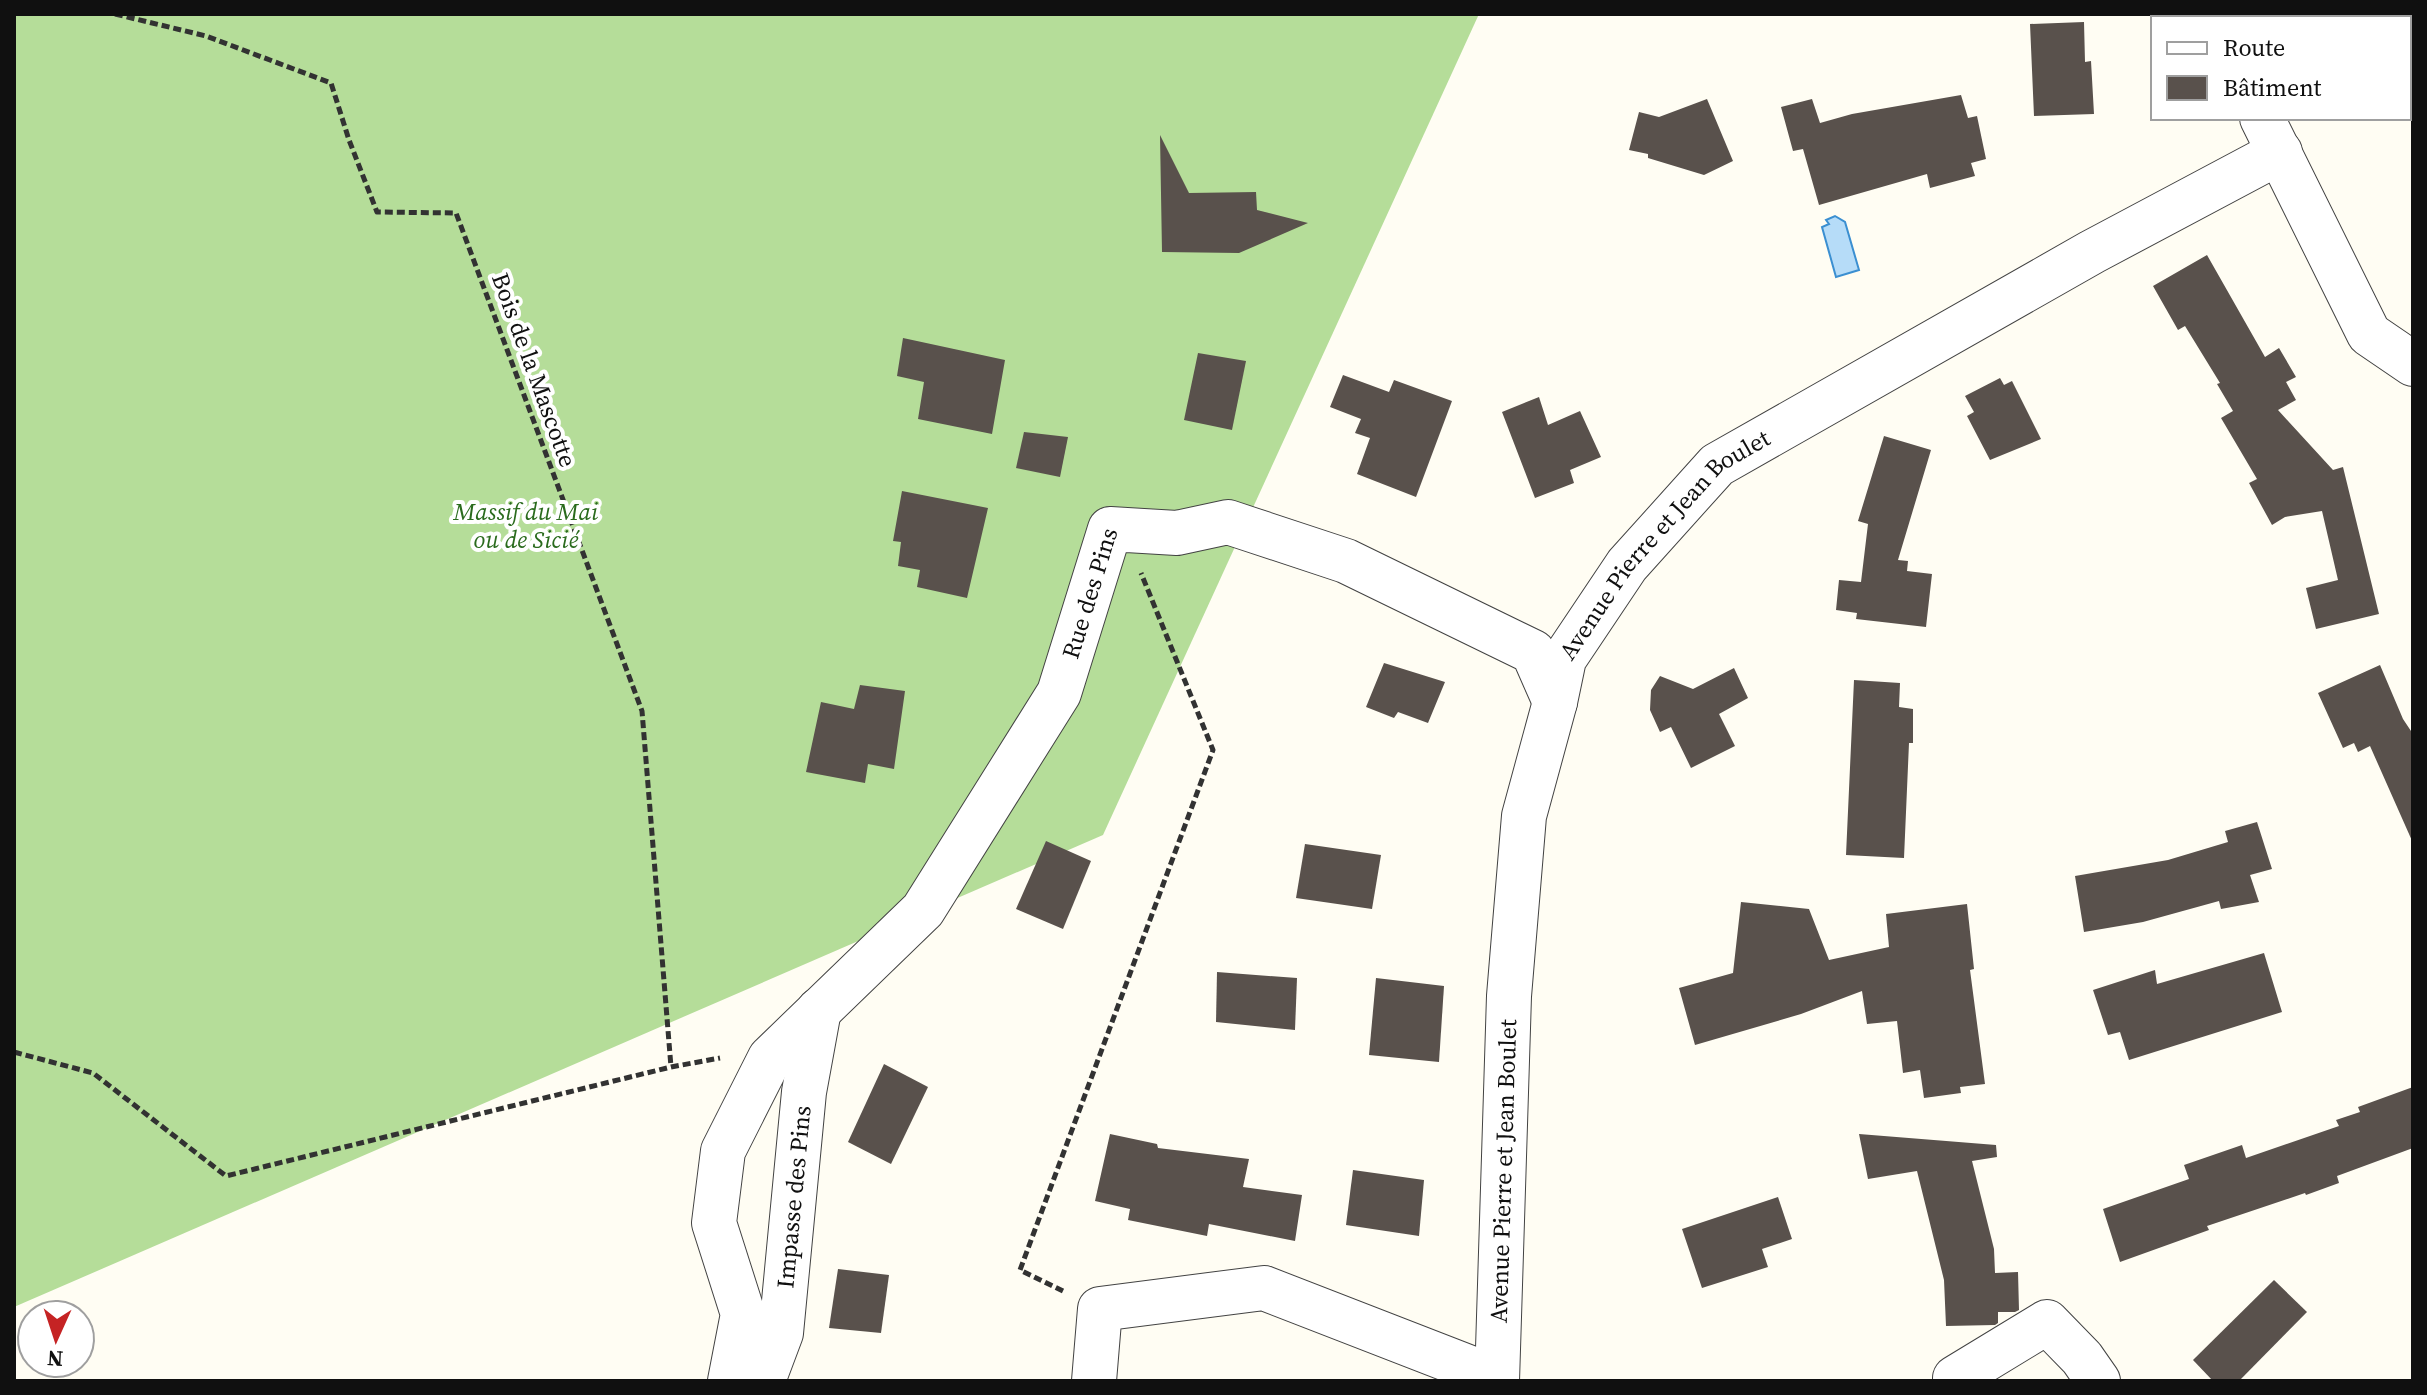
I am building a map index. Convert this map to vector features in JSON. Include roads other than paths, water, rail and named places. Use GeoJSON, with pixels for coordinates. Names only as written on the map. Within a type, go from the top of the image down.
{"type":"FeatureCollection","features":[{"type":"Feature","properties":{"kind":"street"},"geometry":{"type":"LineString","coordinates":[[2271,135],[2369,334],[2413,364]]}},
{"type":"Feature","properties":{"kind":"street","name":"Avenue Pierre et Jean Boulet"},"geometry":{"type":"LineString","coordinates":[[1497,1379],[1509,996],[1524,816],[1564,659],[1627,565],[1717,465],[2083,257],[2271,135]]}},
{"type":"Feature","properties":{"kind":"street","name":"Rue des Pins"},"geometry":{"type":"LineString","coordinates":[[730,1381],[743,1314],[714,1223],[723,1151],[775,1053],[923,910],[1059,693],[1110,529],[1177,533],[1228,522],[1346,561],[1533,652],[1555,702]]}},
{"type":"Feature","properties":{"kind":"street","name":"Impasse des Pins"},"geometry":{"type":"LineString","coordinates":[[763,1381],[781,1333],[804,1092],[819,1010]]}},
{"type":"Feature","properties":{"kind":"street"},"geometry":{"type":"LineString","coordinates":[[1094,1381],[1100,1309],[1264,1288],[1497,1379]]}},
{"type":"Feature","properties":{"kind":"street"},"geometry":{"type":"LineString","coordinates":[[1955,1378],[2047,1322],[2082,1358],[2098,1381]]}},
{"type":"Feature","properties":{"kind":"water"},"geometry":{"type":"Polygon","coordinates":[[[1835,216],[1845,222],[1859,270],[1836,277],[1822,227],[1829,224],[1826,220],[1835,216]]]}},
{"type":"Feature","properties":{"kind":"park label","name":"Massif du Mai ou de Sicié"},"geometry":{"type":"Point","coordinates":[526,526]}}]}
